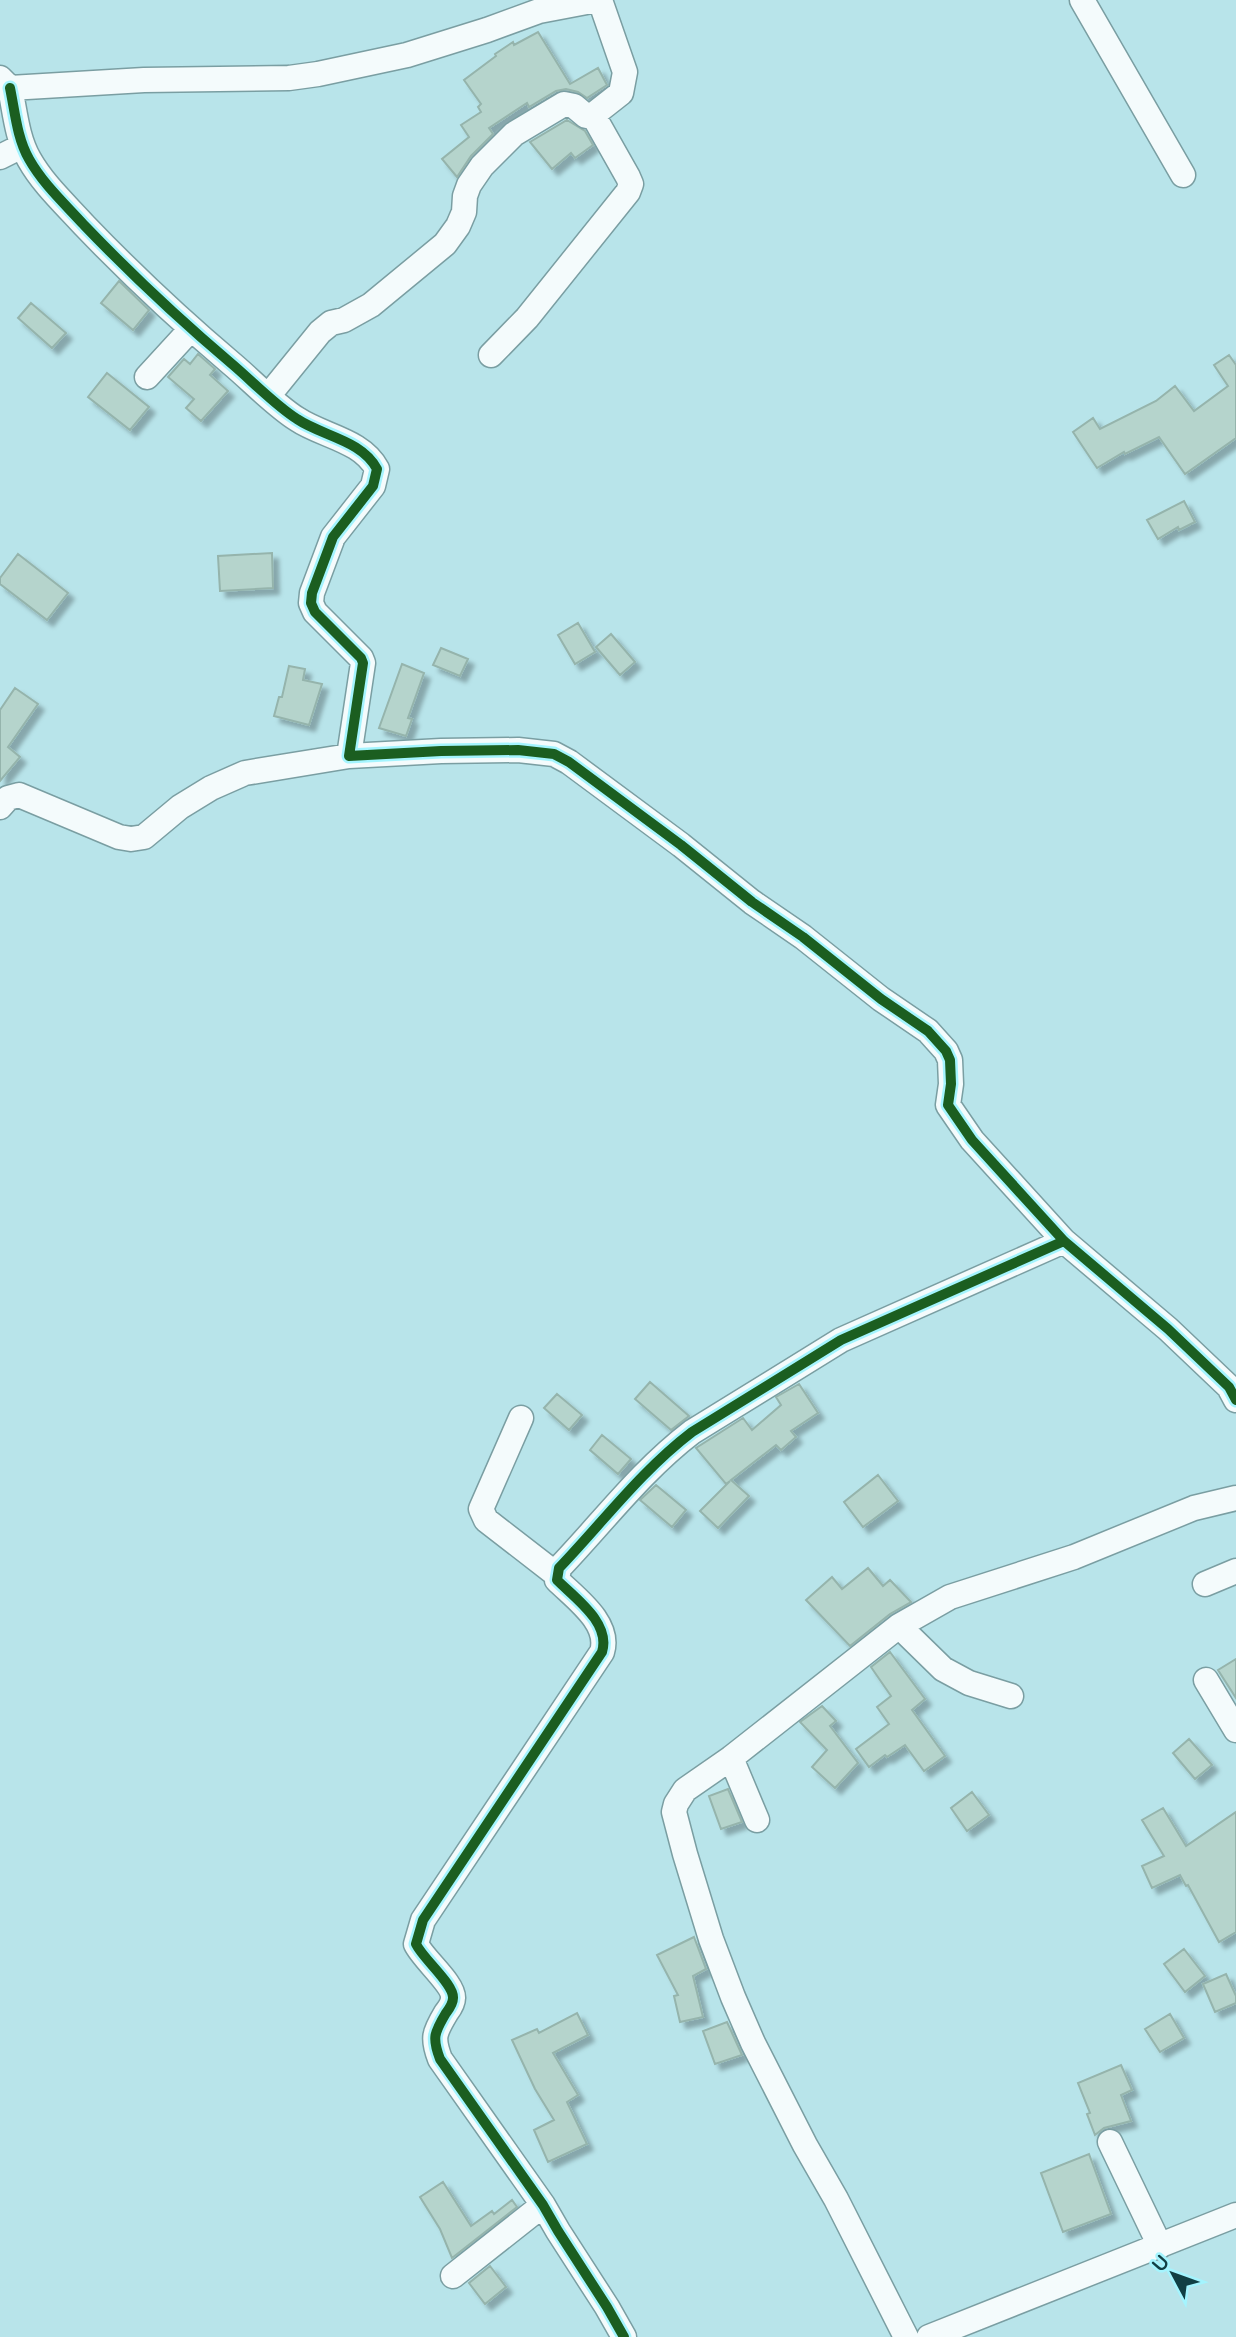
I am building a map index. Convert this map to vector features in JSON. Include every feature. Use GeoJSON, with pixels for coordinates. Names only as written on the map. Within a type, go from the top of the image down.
{"type":"FeatureCollection","features":[{"type":"Feature","properties":{"kind":"street"},"geometry":{"type":"LineString","coordinates":[[269,395],[320,332],[331,323],[344,320],[371,304],[445,244],[464,212],[468,185],[482,166],[514,134],[564,104],[574,106],[586,116],[593,115],[621,93],[625,72],[598,0],[539,11],[407,55],[318,74],[289,78],[5,83],[11,151],[41,176],[120,262],[191,329],[295,418],[353,445],[372,460],[377,469],[373,486],[333,537],[312,593],[315,612],[362,660],[362,678],[349,756]]}},
{"type":"Feature","properties":{"kind":"street"},"geometry":{"type":"LineString","coordinates":[[1082,0],[1182,175]]}},
{"type":"Feature","properties":{"kind":"street"},"geometry":{"type":"LineString","coordinates":[[491,355],[527,318],[628,192],[631,184],[628,177],[593,115]]}},
{"type":"Feature","properties":{"kind":"street"},"geometry":{"type":"LineString","coordinates":[[147,377],[191,329]]}},
{"type":"Feature","properties":{"kind":"street"},"geometry":{"type":"LineString","coordinates":[[0,807],[8,798],[19,795],[120,837],[131,839],[144,837],[180,807],[211,788],[245,773],[349,756],[518,750],[554,754],[569,762],[681,845],[752,902],[803,937],[881,999],[928,1031],[946,1051],[950,1060],[951,1091],[947,1100],[950,1110],[972,1140],[1064,1241],[1234,1389]]}},
{"type":"Feature","properties":{"kind":"street"},"geometry":{"type":"LineString","coordinates":[[624,2337],[543,2205],[440,2059],[433,2041],[453,1997],[451,1989],[416,1944],[423,1920],[602,1652],[606,1642],[594,1618],[557,1580],[559,1568],[638,1480],[692,1432],[841,1340],[1064,1241]]}},
{"type":"Feature","properties":{"kind":"street"},"geometry":{"type":"LineString","coordinates":[[521,1418],[481,1509],[485,1520],[557,1575]]}},
{"type":"Feature","properties":{"kind":"street"},"geometry":{"type":"LineString","coordinates":[[906,2337],[753,2043],[716,1951],[685,1854],[674,1812],[679,1797],[899,1626],[950,1597],[1074,1557],[1194,1508],[1236,1498]]}},
{"type":"Feature","properties":{"kind":"street"},"geometry":{"type":"LineString","coordinates":[[1205,1584],[1236,1571]]}},
{"type":"Feature","properties":{"kind":"street"},"geometry":{"type":"LineString","coordinates":[[899,1626],[943,1670],[968,1683],[1011,1696]]}},
{"type":"Feature","properties":{"kind":"street"},"geometry":{"type":"LineString","coordinates":[[1206,1680],[1236,1730]]}},
{"type":"Feature","properties":{"kind":"street"},"geometry":{"type":"LineString","coordinates":[[732,1758],[757,1820]]}},
{"type":"Feature","properties":{"kind":"street"},"geometry":{"type":"LineString","coordinates":[[1110,2142],[1160,2246]]}},
{"type":"Feature","properties":{"kind":"street"},"geometry":{"type":"LineString","coordinates":[[453,2276],[497,2244],[543,2205]]}},
{"type":"Feature","properties":{"kind":"street"},"geometry":{"type":"LineString","coordinates":[[929,2337],[1236,2215]]}},
{"type":"Feature","properties":{"kind":"building"},"geometry":{"type":"Polygon","coordinates":[[[538,32],[570,84],[598,68],[607,85],[587,98],[566,89],[556,91],[529,107],[527,103],[489,128],[493,134],[471,156],[457,177],[442,159],[469,137],[461,125],[481,112],[478,107],[481,104],[464,80],[513,42],[514,45],[538,32]]]}},
{"type":"Feature","properties":{"kind":"building"},"geometry":{"type":"Polygon","coordinates":[[[567,120],[585,131],[593,145],[575,158],[571,153],[552,169],[530,142],[567,120]]]}},
{"type":"Feature","properties":{"kind":"building"},"geometry":{"type":"Polygon","coordinates":[[[119,281],[149,310],[133,330],[101,303],[119,281]]]}},
{"type":"Feature","properties":{"kind":"building"},"geometry":{"type":"Polygon","coordinates":[[[31,303],[66,333],[52,348],[18,318],[31,303]]]}},
{"type":"Feature","properties":{"kind":"building"},"geometry":{"type":"Polygon","coordinates":[[[198,354],[215,369],[210,375],[228,391],[201,421],[186,408],[194,399],[168,377],[184,359],[190,364],[198,354]]]}},
{"type":"Feature","properties":{"kind":"building"},"geometry":{"type":"Polygon","coordinates":[[[1229,355],[1236,365],[1236,438],[1185,474],[1159,437],[1125,454],[1124,452],[1097,468],[1073,432],[1093,418],[1100,429],[1156,401],[1175,386],[1194,411],[1228,386],[1214,365],[1229,355]]]}},
{"type":"Feature","properties":{"kind":"building"},"geometry":{"type":"Polygon","coordinates":[[[107,373],[149,407],[130,430],[88,397],[107,373]]]}},
{"type":"Feature","properties":{"kind":"building"},"geometry":{"type":"Polygon","coordinates":[[[1184,501],[1195,522],[1179,530],[1178,527],[1158,539],[1147,520],[1184,501]]]}},
{"type":"Feature","properties":{"kind":"building"},"geometry":{"type":"Polygon","coordinates":[[[272,553],[273,588],[220,591],[218,556],[272,553]]]}},
{"type":"Feature","properties":{"kind":"building"},"geometry":{"type":"Polygon","coordinates":[[[18,554],[68,593],[47,620],[0,584],[0,578],[18,554]]]}},
{"type":"Feature","properties":{"kind":"building"},"geometry":{"type":"Polygon","coordinates":[[[578,623],[595,652],[575,664],[558,635],[578,623]]]}},
{"type":"Feature","properties":{"kind":"building"},"geometry":{"type":"Polygon","coordinates":[[[611,634],[635,662],[620,675],[596,647],[611,634]]]}},
{"type":"Feature","properties":{"kind":"building"},"geometry":{"type":"Polygon","coordinates":[[[441,648],[468,659],[460,676],[433,665],[441,648]]]}},
{"type":"Feature","properties":{"kind":"building"},"geometry":{"type":"Polygon","coordinates":[[[402,664],[424,673],[408,718],[412,719],[406,736],[379,728],[402,664]]]}},
{"type":"Feature","properties":{"kind":"building"},"geometry":{"type":"Polygon","coordinates":[[[289,666],[305,669],[303,680],[322,684],[309,725],[274,716],[279,697],[282,697],[289,666]]]}},
{"type":"Feature","properties":{"kind":"building"},"geometry":{"type":"Polygon","coordinates":[[[15,688],[38,704],[8,747],[20,757],[0,781],[0,710],[15,688]]]}},
{"type":"Feature","properties":{"kind":"building"},"geometry":{"type":"Polygon","coordinates":[[[650,1382],[689,1416],[671,1430],[635,1399],[650,1382]]]}},
{"type":"Feature","properties":{"kind":"building"},"geometry":{"type":"Polygon","coordinates":[[[799,1384],[818,1413],[791,1431],[796,1437],[781,1450],[776,1445],[731,1480],[749,1496],[718,1528],[700,1511],[730,1481],[726,1484],[696,1448],[743,1418],[752,1430],[781,1405],[776,1397],[799,1384]]]}},
{"type":"Feature","properties":{"kind":"building"},"geometry":{"type":"Polygon","coordinates":[[[557,1394],[582,1415],[569,1430],[544,1408],[557,1394]]]}},
{"type":"Feature","properties":{"kind":"building"},"geometry":{"type":"Polygon","coordinates":[[[602,1435],[631,1459],[618,1474],[590,1450],[602,1435]]]}},
{"type":"Feature","properties":{"kind":"building"},"geometry":{"type":"Polygon","coordinates":[[[878,1475],[898,1501],[863,1527],[844,1502],[878,1475]]]}},
{"type":"Feature","properties":{"kind":"building"},"geometry":{"type":"Polygon","coordinates":[[[656,1485],[686,1510],[672,1527],[640,1500],[656,1485]]]}},
{"type":"Feature","properties":{"kind":"building"},"geometry":{"type":"Polygon","coordinates":[[[868,1568],[883,1586],[890,1580],[911,1602],[890,1614],[850,1646],[806,1600],[832,1577],[842,1589],[868,1568]]]}},
{"type":"Feature","properties":{"kind":"building"},"geometry":{"type":"Polygon","coordinates":[[[890,1652],[925,1699],[912,1710],[945,1756],[924,1771],[905,1745],[869,1767],[856,1749],[889,1724],[877,1707],[891,1696],[871,1667],[890,1652]]]}},
{"type":"Feature","properties":{"kind":"building"},"geometry":{"type":"Polygon","coordinates":[[[1236,1659],[1236,1698],[1218,1670],[1236,1659]]]}},
{"type":"Feature","properties":{"kind":"building"},"geometry":{"type":"Polygon","coordinates":[[[822,1706],[836,1721],[830,1726],[858,1763],[835,1788],[812,1767],[827,1750],[800,1722],[822,1706]]]}},
{"type":"Feature","properties":{"kind":"building"},"geometry":{"type":"Polygon","coordinates":[[[1189,1739],[1212,1765],[1195,1779],[1173,1753],[1189,1739]]]}},
{"type":"Feature","properties":{"kind":"building"},"geometry":{"type":"Polygon","coordinates":[[[728,1789],[742,1822],[721,1829],[709,1796],[728,1789]]]}},
{"type":"Feature","properties":{"kind":"building"},"geometry":{"type":"Polygon","coordinates":[[[972,1792],[989,1815],[967,1831],[951,1808],[972,1792]]]}},
{"type":"Feature","properties":{"kind":"building"},"geometry":{"type":"Polygon","coordinates":[[[1163,1808],[1186,1846],[1236,1812],[1236,1932],[1219,1942],[1180,1875],[1152,1888],[1142,1866],[1164,1856],[1142,1820],[1163,1808]]]}},
{"type":"Feature","properties":{"kind":"building"},"geometry":{"type":"Polygon","coordinates":[[[694,1937],[706,1969],[693,1976],[703,2017],[680,2022],[674,1996],[678,1995],[657,1955],[694,1937]]]}},
{"type":"Feature","properties":{"kind":"building"},"geometry":{"type":"Polygon","coordinates":[[[1184,1949],[1205,1976],[1185,1992],[1164,1964],[1184,1949]]]}},
{"type":"Feature","properties":{"kind":"building"},"geometry":{"type":"Polygon","coordinates":[[[1226,1974],[1236,1996],[1236,2003],[1215,2012],[1203,1984],[1226,1974]]]}},
{"type":"Feature","properties":{"kind":"building"},"geometry":{"type":"Polygon","coordinates":[[[577,2013],[588,2035],[553,2053],[578,2095],[567,2102],[587,2144],[548,2162],[534,2130],[554,2120],[535,2089],[512,2040],[537,2029],[539,2033],[577,2013]]]}},
{"type":"Feature","properties":{"kind":"building"},"geometry":{"type":"Polygon","coordinates":[[[1170,2014],[1184,2038],[1160,2052],[1145,2029],[1170,2014]]]}},
{"type":"Feature","properties":{"kind":"building"},"geometry":{"type":"Polygon","coordinates":[[[727,2022],[742,2055],[715,2064],[703,2031],[727,2022]]]}},
{"type":"Feature","properties":{"kind":"building"},"geometry":{"type":"Polygon","coordinates":[[[1121,2065],[1132,2090],[1121,2095],[1131,2121],[1104,2128],[1095,2135],[1078,2083],[1121,2065]]]}},
{"type":"Feature","properties":{"kind":"building"},"geometry":{"type":"Polygon","coordinates":[[[1089,2154],[1111,2214],[1063,2232],[1041,2173],[1089,2154]]]}},
{"type":"Feature","properties":{"kind":"building"},"geometry":{"type":"Polygon","coordinates":[[[443,2182],[471,2226],[492,2211],[494,2214],[512,2200],[517,2207],[452,2258],[440,2229],[420,2197],[443,2182]]]}},
{"type":"Feature","properties":{"kind":"building"},"geometry":{"type":"Polygon","coordinates":[[[490,2266],[506,2287],[485,2304],[469,2283],[490,2266]]]}},
{"type":"Feature","properties":{"kind":"cycle path"},"geometry":{"type":"LineString","coordinates":[[10,88],[19,134],[29,159],[84,225],[175,314],[281,407],[307,425],[362,451],[377,469],[373,486],[333,537],[312,593],[311,603],[315,612],[363,663],[349,756],[518,750],[554,754],[569,762],[681,845],[752,902],[803,937],[881,999],[928,1031],[946,1051],[950,1060],[948,1105],[972,1140],[1064,1241],[1168,1329],[1229,1387],[1236,1400]]}},
{"type":"Feature","properties":{"kind":"cycle path"},"geometry":{"type":"LineString","coordinates":[[624,2337],[543,2205],[440,2059],[436,2036],[452,2004],[452,1992],[416,1944],[423,1920],[602,1652],[603,1641],[596,1621],[582,1603],[557,1580],[559,1568],[639,1480],[692,1432],[841,1340],[1064,1241]]}}]}
